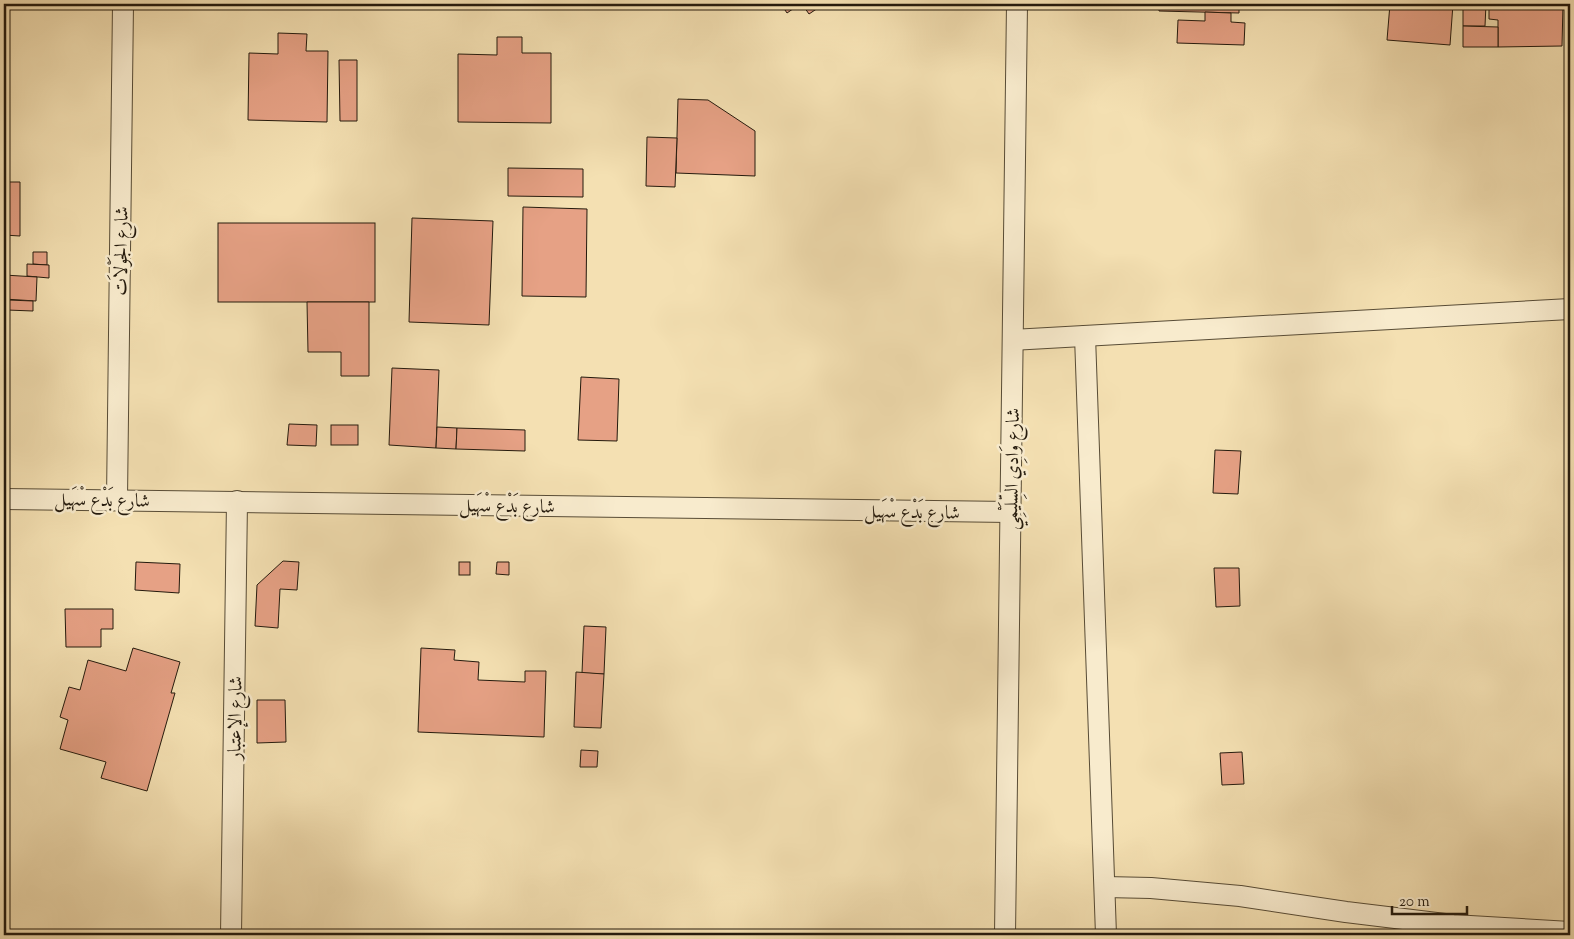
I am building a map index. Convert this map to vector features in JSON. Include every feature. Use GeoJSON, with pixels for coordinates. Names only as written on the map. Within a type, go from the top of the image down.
{"type":"FeatureCollection","features":[{"type":"Feature","properties":{"kind":"street","name":"شارع الجَوْلاَت"},"geometry":{"type":"LineString","coordinates":[[118,499],[123,4]]}},
{"type":"Feature","properties":{"kind":"street","name":"شارع وَادِي السِّلَيْمِي"},"geometry":{"type":"LineString","coordinates":[[1005,935],[1017,4]]}},
{"type":"Feature","properties":{"kind":"street"},"geometry":{"type":"LineString","coordinates":[[1012,340],[1570,308]]}},
{"type":"Feature","properties":{"kind":"street"},"geometry":{"type":"LineString","coordinates":[[1085,336],[1106,935]]}},
{"type":"Feature","properties":{"kind":"street","name":"شارع بَدْع سْهَيل"},"geometry":{"type":"LineString","coordinates":[[4,498],[1010,512]]}},
{"type":"Feature","properties":{"kind":"street","name":"شارع الإعتبار"},"geometry":{"type":"LineString","coordinates":[[231,935],[237,501]]}},
{"type":"Feature","properties":{"kind":"street"},"geometry":{"type":"LineString","coordinates":[[1105,887],[1151,888],[1240,896],[1346,912],[1453,925],[1570,932]]}},
{"type":"Feature","properties":{"kind":"building"},"geometry":{"type":"Polygon","coordinates":[[[781,4],[800,4],[787,13],[781,4]]]}},
{"type":"Feature","properties":{"kind":"building"},"geometry":{"type":"Polygon","coordinates":[[[802,4],[824,4],[809,14],[802,4]]]}},
{"type":"Feature","properties":{"kind":"building"},"geometry":{"type":"Polygon","coordinates":[[[1159,4],[1239,4],[1239,13],[1159,11],[1159,4]]]}},
{"type":"Feature","properties":{"kind":"building"},"geometry":{"type":"Polygon","coordinates":[[[1390,4],[1453,4],[1450,45],[1387,40],[1390,4]]]}},
{"type":"Feature","properties":{"kind":"building"},"geometry":{"type":"Polygon","coordinates":[[[1463,4],[1486,4],[1485,26],[1463,26],[1463,4]]]}},
{"type":"Feature","properties":{"kind":"building"},"geometry":{"type":"Polygon","coordinates":[[[1489,4],[1563,4],[1562,46],[1498,47],[1498,20],[1489,19],[1489,4]]]}},
{"type":"Feature","properties":{"kind":"building"},"geometry":{"type":"Polygon","coordinates":[[[1205,12],[1231,13],[1231,22],[1245,23],[1244,45],[1177,43],[1178,20],[1205,21],[1205,12]]]}},
{"type":"Feature","properties":{"kind":"building"},"geometry":{"type":"Polygon","coordinates":[[[1463,26],[1498,27],[1498,47],[1463,47],[1463,26]]]}},
{"type":"Feature","properties":{"kind":"building"},"geometry":{"type":"Polygon","coordinates":[[[278,33],[307,34],[306,51],[328,51],[327,122],[248,120],[249,53],[278,54],[278,33]]]}},
{"type":"Feature","properties":{"kind":"building"},"geometry":{"type":"Polygon","coordinates":[[[497,37],[522,37],[522,53],[551,53],[551,123],[458,122],[458,54],[497,55],[497,37]]]}},
{"type":"Feature","properties":{"kind":"building"},"geometry":{"type":"Polygon","coordinates":[[[339,60],[357,60],[357,121],[340,121],[339,60]]]}},
{"type":"Feature","properties":{"kind":"building"},"geometry":{"type":"Polygon","coordinates":[[[678,99],[708,100],[755,131],[755,176],[676,173],[678,99]]]}},
{"type":"Feature","properties":{"kind":"building"},"geometry":{"type":"Polygon","coordinates":[[[647,137],[677,138],[675,187],[646,186],[647,137]]]}},
{"type":"Feature","properties":{"kind":"building"},"geometry":{"type":"Polygon","coordinates":[[[508,168],[583,169],[583,197],[508,196],[508,168]]]}},
{"type":"Feature","properties":{"kind":"building"},"geometry":{"type":"Polygon","coordinates":[[[4,182],[20,182],[20,236],[4,235],[4,182]]]}},
{"type":"Feature","properties":{"kind":"building"},"geometry":{"type":"Polygon","coordinates":[[[523,207],[587,209],[586,297],[522,296],[523,207]]]}},
{"type":"Feature","properties":{"kind":"building"},"geometry":{"type":"Polygon","coordinates":[[[412,218],[493,221],[489,325],[409,322],[412,218]]]}},
{"type":"Feature","properties":{"kind":"building"},"geometry":{"type":"Polygon","coordinates":[[[218,223],[375,223],[375,302],[218,302],[218,223]]]}},
{"type":"Feature","properties":{"kind":"building"},"geometry":{"type":"Polygon","coordinates":[[[33,252],[47,252],[47,265],[33,264],[33,252]]]}},
{"type":"Feature","properties":{"kind":"building"},"geometry":{"type":"Polygon","coordinates":[[[27,264],[49,265],[49,278],[27,276],[27,264]]]}},
{"type":"Feature","properties":{"kind":"building"},"geometry":{"type":"Polygon","coordinates":[[[4,275],[37,277],[36,301],[4,299],[4,275]]]}},
{"type":"Feature","properties":{"kind":"building"},"geometry":{"type":"Polygon","coordinates":[[[8,300],[33,301],[33,311],[7,310],[8,300]]]}},
{"type":"Feature","properties":{"kind":"building"},"geometry":{"type":"Polygon","coordinates":[[[307,302],[369,302],[369,376],[341,376],[341,352],[308,352],[307,302]]]}},
{"type":"Feature","properties":{"kind":"building"},"geometry":{"type":"Polygon","coordinates":[[[392,368],[439,370],[436,448],[389,445],[392,368]]]}},
{"type":"Feature","properties":{"kind":"building"},"geometry":{"type":"Polygon","coordinates":[[[581,377],[619,379],[617,441],[578,440],[581,377]]]}},
{"type":"Feature","properties":{"kind":"building"},"geometry":{"type":"Polygon","coordinates":[[[289,424],[317,425],[316,446],[287,445],[289,424]]]}},
{"type":"Feature","properties":{"kind":"building"},"geometry":{"type":"Polygon","coordinates":[[[331,425],[358,425],[358,445],[331,445],[331,425]]]}},
{"type":"Feature","properties":{"kind":"building"},"geometry":{"type":"Polygon","coordinates":[[[437,427],[457,428],[456,449],[436,448],[437,427]]]}},
{"type":"Feature","properties":{"kind":"building"},"geometry":{"type":"Polygon","coordinates":[[[457,428],[525,430],[525,451],[456,449],[457,428]]]}},
{"type":"Feature","properties":{"kind":"building"},"geometry":{"type":"Polygon","coordinates":[[[1215,450],[1241,451],[1238,494],[1213,493],[1215,450]]]}},
{"type":"Feature","properties":{"kind":"building"},"geometry":{"type":"Polygon","coordinates":[[[283,561],[299,562],[297,590],[280,589],[278,628],[255,626],[257,585],[283,561]]]}},
{"type":"Feature","properties":{"kind":"building"},"geometry":{"type":"Polygon","coordinates":[[[136,562],[180,564],[179,593],[135,590],[136,562]]]}},
{"type":"Feature","properties":{"kind":"building"},"geometry":{"type":"Polygon","coordinates":[[[459,562],[470,562],[470,575],[459,575],[459,562]]]}},
{"type":"Feature","properties":{"kind":"building"},"geometry":{"type":"Polygon","coordinates":[[[497,562],[509,562],[509,575],[496,574],[497,562]]]}},
{"type":"Feature","properties":{"kind":"building"},"geometry":{"type":"Polygon","coordinates":[[[1214,568],[1239,568],[1240,606],[1216,607],[1214,568]]]}},
{"type":"Feature","properties":{"kind":"building"},"geometry":{"type":"Polygon","coordinates":[[[65,609],[113,609],[113,629],[101,629],[101,647],[66,647],[65,609]]]}},
{"type":"Feature","properties":{"kind":"building"},"geometry":{"type":"Polygon","coordinates":[[[584,626],[606,627],[604,674],[582,673],[584,626]]]}},
{"type":"Feature","properties":{"kind":"building"},"geometry":{"type":"Polygon","coordinates":[[[133,648],[180,662],[171,693],[175,693],[147,791],[101,778],[106,762],[60,749],[68,720],[60,717],[69,687],[80,690],[88,660],[126,671],[133,648]]]}},
{"type":"Feature","properties":{"kind":"building"},"geometry":{"type":"Polygon","coordinates":[[[421,648],[455,650],[454,660],[479,662],[478,680],[525,682],[525,671],[546,671],[544,737],[418,732],[421,648]]]}},
{"type":"Feature","properties":{"kind":"building"},"geometry":{"type":"Polygon","coordinates":[[[576,672],[604,674],[601,728],[574,727],[576,672]]]}},
{"type":"Feature","properties":{"kind":"building"},"geometry":{"type":"Polygon","coordinates":[[[257,700],[285,700],[286,742],[257,743],[257,700]]]}},
{"type":"Feature","properties":{"kind":"building"},"geometry":{"type":"Polygon","coordinates":[[[581,750],[598,751],[597,767],[580,767],[581,750]]]}},
{"type":"Feature","properties":{"kind":"building"},"geometry":{"type":"Polygon","coordinates":[[[1242,752],[1244,784],[1222,785],[1220,753],[1242,752]]]}}]}
